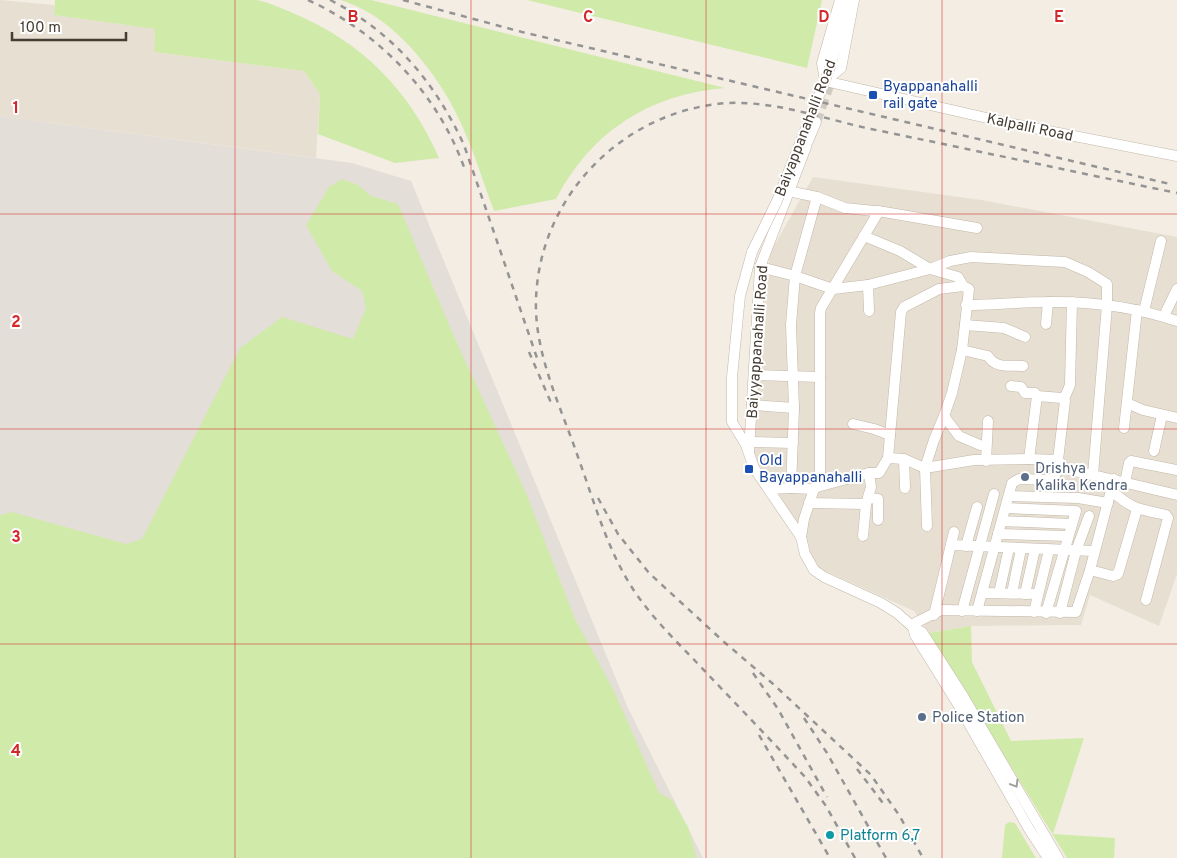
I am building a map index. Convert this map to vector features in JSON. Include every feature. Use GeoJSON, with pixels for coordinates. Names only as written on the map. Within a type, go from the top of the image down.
{"type":"FeatureCollection","features":[{"type":"Feature","properties":{"kind":"street"},"geometry":{"type":"LineString","coordinates":[[830,79],[822,63],[840,0]]}},
{"type":"Feature","properties":{"kind":"street","name":"Baiyappanahalli Road"},"geometry":{"type":"LineString","coordinates":[[749,454],[746,444],[732,422],[732,377],[740,296],[752,252],[777,201],[831,65],[848,0]]}},
{"type":"Feature","properties":{"kind":"street","name":"Baiyappanahalli Road"},"geometry":{"type":"LineString","coordinates":[[830,79],[841,68],[854,0]]}},
{"type":"Feature","properties":{"kind":"street"},"geometry":{"type":"LineString","coordinates":[[841,68],[850,87]]}},
{"type":"Feature","properties":{"kind":"street","name":"Kalpalli Road"},"geometry":{"type":"LineString","coordinates":[[830,79],[850,87],[1013,124],[1177,156]]}},
{"type":"Feature","properties":{"kind":"street","name":"Baiyyappanahalli Road"},"geometry":{"type":"LineString","coordinates":[[749,454],[760,267],[816,122]]}},
{"type":"Feature","properties":{"kind":"street"},"geometry":{"type":"LineString","coordinates":[[788,191],[817,197],[845,208],[878,211],[977,228]]}},
{"type":"Feature","properties":{"kind":"street"},"geometry":{"type":"LineString","coordinates":[[791,488],[794,408],[791,325],[795,276],[817,197]]}},
{"type":"Feature","properties":{"kind":"street"},"geometry":{"type":"LineString","coordinates":[[801,537],[809,503],[817,487],[820,313],[878,211]]}},
{"type":"Feature","properties":{"kind":"street"},"geometry":{"type":"LineString","coordinates":[[864,236],[900,251],[930,269],[958,277],[963,286]]}},
{"type":"Feature","properties":{"kind":"street"},"geometry":{"type":"LineString","coordinates":[[1124,428],[1140,311],[1161,241]]}},
{"type":"Feature","properties":{"kind":"street"},"geometry":{"type":"LineString","coordinates":[[760,267],[833,289],[868,285],[971,257],[1065,262],[1088,272],[1107,284],[1107,305],[1093,476]]}},
{"type":"Feature","properties":{"kind":"street"},"geometry":{"type":"LineString","coordinates":[[868,285],[869,311]]}},
{"type":"Feature","properties":{"kind":"street"},"geometry":{"type":"LineString","coordinates":[[769,489],[817,487],[869,473],[879,473],[888,458],[901,312],[904,307],[939,289],[963,286],[969,289],[962,350],[944,416],[925,468],[927,526]]}},
{"type":"Feature","properties":{"kind":"street"},"geometry":{"type":"LineString","coordinates":[[1164,316],[1177,288]]}},
{"type":"Feature","properties":{"kind":"street"},"geometry":{"type":"LineString","coordinates":[[1046,324],[1048,302]]}},
{"type":"Feature","properties":{"kind":"street"},"geometry":{"type":"LineString","coordinates":[[966,305],[1072,302],[1107,305],[1177,320]]}},
{"type":"Feature","properties":{"kind":"street"},"geometry":{"type":"LineString","coordinates":[[977,611],[1012,483],[1016,480],[1051,480],[1060,463],[1064,399],[1070,385],[1072,302]]}},
{"type":"Feature","properties":{"kind":"street"},"geometry":{"type":"LineString","coordinates":[[965,325],[1004,328],[1025,338]]}},
{"type":"Feature","properties":{"kind":"street"},"geometry":{"type":"LineString","coordinates":[[962,350],[988,356],[992,363],[996,365],[1023,366]]}},
{"type":"Feature","properties":{"kind":"street"},"geometry":{"type":"LineString","coordinates":[[754,375],[820,377]]}},
{"type":"Feature","properties":{"kind":"street"},"geometry":{"type":"LineString","coordinates":[[1011,386],[1021,386],[1025,393],[1036,394],[1037,396],[1064,399]]}},
{"type":"Feature","properties":{"kind":"street"},"geometry":{"type":"LineString","coordinates":[[1029,459],[1037,396]]}},
{"type":"Feature","properties":{"kind":"street"},"geometry":{"type":"LineString","coordinates":[[1127,404],[1177,418]]}},
{"type":"Feature","properties":{"kind":"street"},"geometry":{"type":"LineString","coordinates":[[752,405],[794,408]]}},
{"type":"Feature","properties":{"kind":"street"},"geometry":{"type":"LineString","coordinates":[[1154,451],[1162,415]]}},
{"type":"Feature","properties":{"kind":"street"},"geometry":{"type":"LineString","coordinates":[[944,416],[959,436],[980,445]]}},
{"type":"Feature","properties":{"kind":"street"},"geometry":{"type":"LineString","coordinates":[[986,461],[988,421]]}},
{"type":"Feature","properties":{"kind":"street"},"geometry":{"type":"LineString","coordinates":[[853,424],[890,434]]}},
{"type":"Feature","properties":{"kind":"street"},"geometry":{"type":"LineString","coordinates":[[750,442],[793,443]]}},
{"type":"Feature","properties":{"kind":"street"},"geometry":{"type":"LineString","coordinates":[[749,454],[754,468],[801,537],[805,554],[814,570],[824,577],[881,603],[897,613],[912,626],[914,635],[1058,858]]}},
{"type":"Feature","properties":{"kind":"street"},"geometry":{"type":"LineString","coordinates":[[888,458],[904,459],[925,468],[974,460],[1029,459],[1060,463],[1066,469],[1093,476],[1113,485],[1124,502],[1137,509],[1166,515],[1168,518],[1146,600]]}},
{"type":"Feature","properties":{"kind":"street"},"geometry":{"type":"LineString","coordinates":[[904,459],[905,488]]}},
{"type":"Feature","properties":{"kind":"street"},"geometry":{"type":"LineString","coordinates":[[1125,483],[1131,461],[1177,470]]}},
{"type":"Feature","properties":{"kind":"street"},"geometry":{"type":"LineString","coordinates":[[863,536],[867,501],[871,487],[869,473]]}},
{"type":"Feature","properties":{"kind":"street"},"geometry":{"type":"LineString","coordinates":[[1113,485],[1125,483],[1177,495]]}},
{"type":"Feature","properties":{"kind":"street"},"geometry":{"type":"LineString","coordinates":[[912,626],[941,610],[1075,613],[1090,570],[1113,485]]}},
{"type":"Feature","properties":{"kind":"street"},"geometry":{"type":"LineString","coordinates":[[962,611],[994,494]]}},
{"type":"Feature","properties":{"kind":"street"},"geometry":{"type":"LineString","coordinates":[[1009,496],[1078,498],[1108,503]]}},
{"type":"Feature","properties":{"kind":"street"},"geometry":{"type":"LineString","coordinates":[[809,503],[878,499],[878,520]]}},
{"type":"Feature","properties":{"kind":"street"},"geometry":{"type":"LineString","coordinates":[[966,546],[977,507]]}},
{"type":"Feature","properties":{"kind":"street"},"geometry":{"type":"LineString","coordinates":[[1006,508],[1076,511],[1046,613]]}},
{"type":"Feature","properties":{"kind":"street"},"geometry":{"type":"LineString","coordinates":[[1090,570],[1113,576],[1118,574],[1137,509]]}},
{"type":"Feature","properties":{"kind":"street"},"geometry":{"type":"LineString","coordinates":[[1002,521],[1073,520],[1089,516],[1104,517]]}},
{"type":"Feature","properties":{"kind":"street"},"geometry":{"type":"LineString","coordinates":[[1060,613],[1076,551],[1089,516]]}},
{"type":"Feature","properties":{"kind":"street"},"geometry":{"type":"LineString","coordinates":[[934,615],[954,532]]}},
{"type":"Feature","properties":{"kind":"street"},"geometry":{"type":"LineString","coordinates":[[998,534],[1068,536]]}},
{"type":"Feature","properties":{"kind":"street"},"geometry":{"type":"LineString","coordinates":[[951,545],[1094,551]]}},
{"type":"Feature","properties":{"kind":"street"},"geometry":{"type":"LineString","coordinates":[[999,593],[1009,548]]}},
{"type":"Feature","properties":{"kind":"street"},"geometry":{"type":"LineString","coordinates":[[1012,593],[1021,549]]}},
{"type":"Feature","properties":{"kind":"street"},"geometry":{"type":"LineString","coordinates":[[1025,594],[1035,550]]}},
{"type":"Feature","properties":{"kind":"street"},"geometry":{"type":"LineString","coordinates":[[1034,612],[1049,550]]}},
{"type":"Feature","properties":{"kind":"street"},"geometry":{"type":"LineString","coordinates":[[982,592],[1038,594]]}},
{"type":"Feature","properties":{"kind":"street"},"geometry":{"type":"LineString","coordinates":[[998,764],[1030,830],[1048,858]]}},
{"type":"Feature","properties":{"kind":"shaded area"},"geometry":{"type":"Polygon","coordinates":[[[0,0],[54,5],[55,15],[155,29],[154,52],[304,71],[320,94],[316,158],[0,116],[0,0]]]}},
{"type":"Feature","properties":{"kind":"shaded area"},"geometry":{"type":"Polygon","coordinates":[[[0,116],[352,163],[411,181],[628,708],[703,858],[176,858],[0,843],[0,116]]]}},
{"type":"Feature","properties":{"kind":"shaded area"},"geometry":{"type":"Polygon","coordinates":[[[813,177],[981,200],[1177,237],[1177,574],[1159,626],[1090,595],[1081,625],[971,626],[929,633],[914,611],[812,565],[809,546],[799,526],[754,457],[761,330],[770,253],[813,177]]]}},
{"type":"Feature","properties":{"kind":"green space"},"geometry":{"type":"Polygon","coordinates":[[[55,0],[256,0],[281,8],[319,25],[342,39],[381,71],[414,111],[439,158],[395,163],[318,134],[320,94],[304,71],[154,52],[155,29],[54,15],[55,0]]]}},
{"type":"Feature","properties":{"kind":"green space"},"geometry":{"type":"Polygon","coordinates":[[[341,0],[371,0],[725,88],[671,98],[647,108],[605,136],[586,154],[570,175],[556,199],[494,211],[462,126],[440,85],[404,40],[376,17],[341,0]]]}},
{"type":"Feature","properties":{"kind":"green space"},"geometry":{"type":"Polygon","coordinates":[[[527,0],[822,0],[807,68],[527,0]]]}},
{"type":"Feature","properties":{"kind":"green space"},"geometry":{"type":"Polygon","coordinates":[[[342,179],[358,185],[371,196],[398,204],[452,332],[526,493],[575,619],[613,689],[659,793],[672,800],[688,827],[696,855],[695,858],[0,858],[0,515],[12,512],[126,544],[142,539],[240,348],[282,317],[353,339],[366,308],[362,291],[332,271],[306,225],[329,187],[342,179]]]}},
{"type":"Feature","properties":{"kind":"green space"},"geometry":{"type":"Polygon","coordinates":[[[971,626],[972,662],[1011,741],[1084,738],[1053,834],[1115,838],[1114,858],[1067,858],[929,633],[971,626]]]}},
{"type":"Feature","properties":{"kind":"green space"},"geometry":{"type":"Polygon","coordinates":[[[1009,822],[1015,823],[1036,858],[1002,858],[1005,825],[1009,822]]]}},
{"type":"Feature","properties":{"kind":"tunnel"},"geometry":{"type":"LineString","coordinates":[[816,122],[831,80]]}},
{"type":"Feature","properties":{"kind":"railway"},"geometry":{"type":"LineString","coordinates":[[308,0],[359,30],[404,69],[440,116],[465,170]]}},
{"type":"Feature","properties":{"kind":"railway"},"geometry":{"type":"LineString","coordinates":[[330,0],[373,27],[392,43],[409,60],[440,100],[464,145],[537,358]]}},
{"type":"Feature","properties":{"kind":"railway"},"geometry":{"type":"LineString","coordinates":[[403,0],[522,32],[1170,184]]}},
{"type":"Feature","properties":{"kind":"railway"},"geometry":{"type":"LineString","coordinates":[[855,858],[826,806],[805,777],[655,618],[638,597],[614,555],[552,386],[541,349],[536,311],[539,271],[550,233],[567,199],[590,169],[619,143],[652,123],[689,109],[728,103],[746,103],[782,108],[871,129],[1177,193]]}},
{"type":"Feature","properties":{"kind":"railway"},"geometry":{"type":"LineString","coordinates":[[529,352],[552,405]]}},
{"type":"Feature","properties":{"kind":"railway"},"geometry":{"type":"LineString","coordinates":[[598,498],[618,534],[649,573],[871,775],[899,815],[923,858]]}},
{"type":"Feature","properties":{"kind":"railway"},"geometry":{"type":"LineString","coordinates":[[753,673],[778,709],[827,797]]}},
{"type":"Feature","properties":{"kind":"railway"},"geometry":{"type":"LineString","coordinates":[[804,718],[827,753],[886,858]]}},
{"type":"Feature","properties":{"kind":"railway"},"geometry":{"type":"LineString","coordinates":[[759,735],[830,858]]}},
{"type":"Feature","properties":{"kind":"railway"},"geometry":{"type":"LineString","coordinates":[[857,769],[886,807]]}},
{"type":"Feature","properties":{"kind":"place","name":"Byappanahalli rail gate"},"geometry":{"type":"Point","coordinates":[873,95]}},
{"type":"Feature","properties":{"kind":"place","name":"Old Bayappanahalli"},"geometry":{"type":"Point","coordinates":[749,469]}},
{"type":"Feature","properties":{"kind":"place","name":"Drishya Kalika Kendra"},"geometry":{"type":"Point","coordinates":[1025,477]}},
{"type":"Feature","properties":{"kind":"place","name":"Police Station"},"geometry":{"type":"Point","coordinates":[922,717]}},
{"type":"Feature","properties":{"kind":"place","name":"Platform 6,7"},"geometry":{"type":"Point","coordinates":[830,835]}}]}
